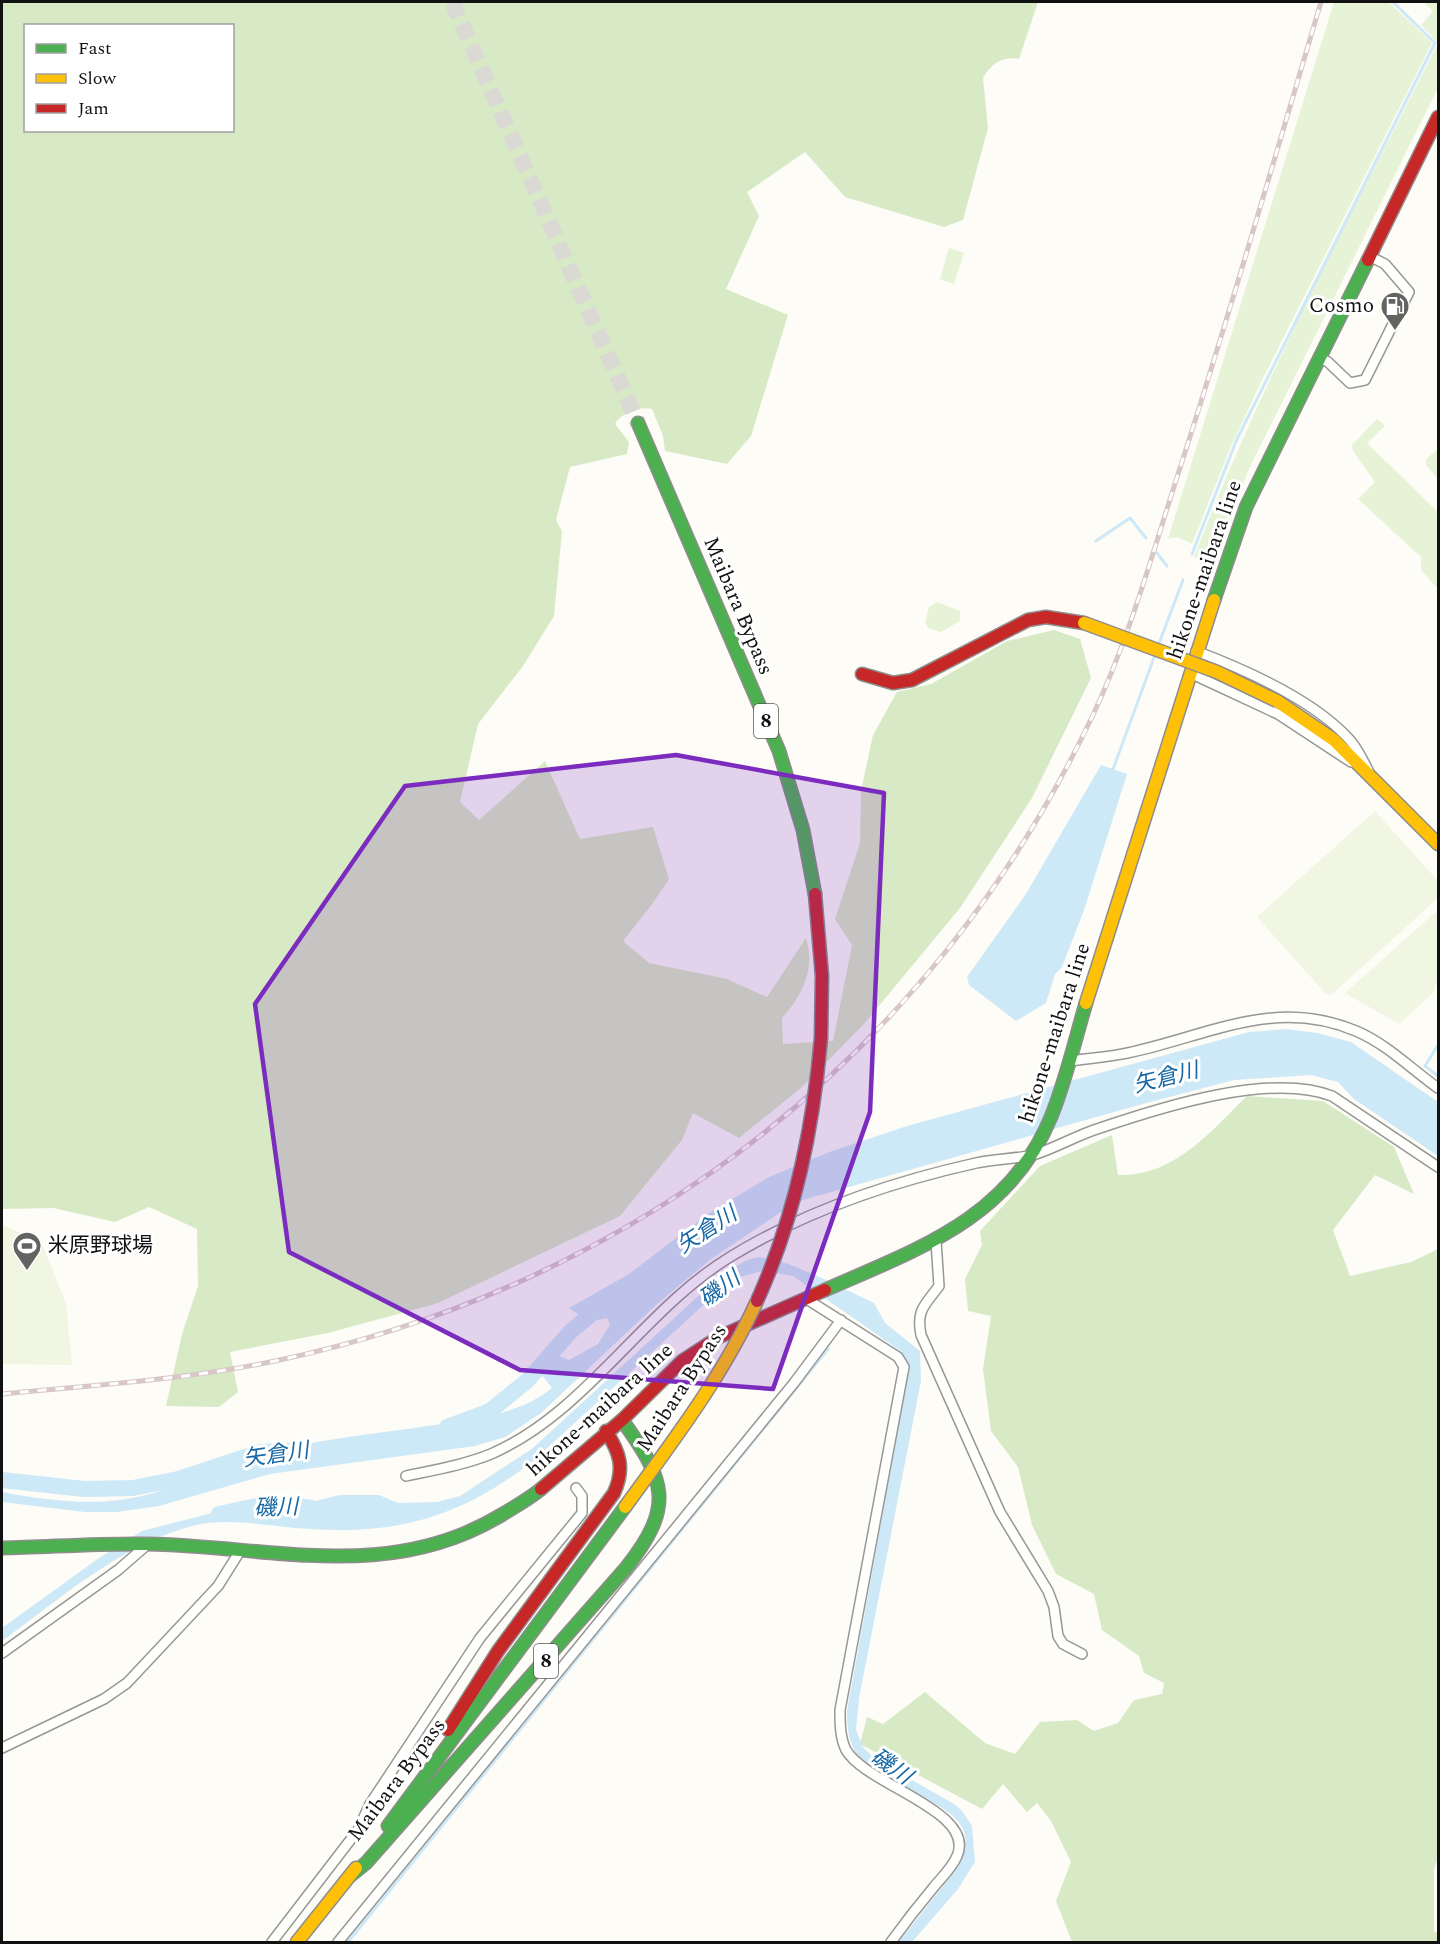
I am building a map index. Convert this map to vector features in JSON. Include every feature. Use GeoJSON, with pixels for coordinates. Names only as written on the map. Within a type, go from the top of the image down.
{"type":"FeatureCollection","features":[{"type":"Feature","properties":{"kind":"main road","name":"hikone-maibara line"},"geometry":{"type":"LineString","coordinates":[[2,1548],[148,1544],[343,1557],[385,1555],[441,1544],[491,1521],[535,1494],[606,1431],[622,1420],[659,1382],[691,1355],[719,1337],[936,1241],[968,1223],[986,1208],[1017,1175],[1034,1151],[1067,1066],[1196,651],[1246,507],[1438,117]]}},
{"type":"Feature","properties":{"kind":"main road","name":"Maibara Bypass"},"geometry":{"type":"LineString","coordinates":[[297,1942],[398,1813],[697,1408],[732,1350],[761,1294],[799,1187],[817,1094],[822,976],[817,906],[803,830],[779,751],[638,423]]}},
{"type":"Feature","properties":{"kind":"main road"},"geometry":{"type":"LineString","coordinates":[[862,674],[893,682],[912,680],[1028,620],[1047,617],[1084,623],[1217,672],[1277,701],[1334,740],[1371,774],[1438,844]]}},
{"type":"Feature","properties":{"kind":"main road","name":"8"},"geometry":{"type":"LineString","coordinates":[[350,1876],[366,1863],[499,1717],[625,1567],[653,1528],[660,1498],[659,1482],[648,1456],[622,1420]]}},
{"type":"Feature","properties":{"kind":"main road","name":"8"},"geometry":{"type":"LineString","coordinates":[[398,1813],[492,1661],[614,1493],[624,1466],[622,1457],[606,1431]]}},
{"type":"Feature","properties":{"kind":"street"},"geometry":{"type":"LineString","coordinates":[[1318,357],[1328,362],[1350,383],[1365,380],[1409,292],[1385,264],[1370,256]]}},
{"type":"Feature","properties":{"kind":"street"},"geometry":{"type":"LineString","coordinates":[[1196,651],[1272,685],[1315,712],[1347,736],[1371,774]]}},
{"type":"Feature","properties":{"kind":"street"},"geometry":{"type":"LineString","coordinates":[[1190,673],[1278,714],[1371,774]]}},
{"type":"Feature","properties":{"kind":"street"},"geometry":{"type":"LineString","coordinates":[[1067,1066],[1131,1053],[1270,1016],[1309,1018],[1357,1031],[1387,1049],[1438,1088]]}},
{"type":"Feature","properties":{"kind":"street"},"geometry":{"type":"LineString","coordinates":[[406,1476],[491,1454],[525,1435],[575,1396],[698,1279],[731,1257],[811,1214],[921,1178],[1034,1151],[1098,1128],[1212,1096],[1250,1089],[1294,1088],[1314,1089],[1332,1096],[1438,1167]]}},
{"type":"Feature","properties":{"kind":"street"},"geometry":{"type":"LineString","coordinates":[[936,1241],[939,1286],[921,1309],[918,1321],[921,1335],[1000,1512],[1048,1591],[1054,1607],[1058,1636],[1063,1644],[1082,1654]]}},
{"type":"Feature","properties":{"kind":"street"},"geometry":{"type":"LineString","coordinates":[[809,1296],[898,1357],[904,1367],[891,1448],[840,1710],[842,1740],[857,1763],[870,1774],[948,1819],[960,1839],[958,1855],[891,1942]]}},
{"type":"Feature","properties":{"kind":"street"},"geometry":{"type":"LineString","coordinates":[[338,1942],[794,1383],[841,1320]]}},
{"type":"Feature","properties":{"kind":"street"},"geometry":{"type":"LineString","coordinates":[[272,1942],[358,1830],[370,1804],[480,1638],[582,1513],[582,1496],[576,1488]]}},
{"type":"Feature","properties":{"kind":"street"},"geometry":{"type":"LineString","coordinates":[[2,1653],[118,1570],[148,1544]]}},
{"type":"Feature","properties":{"kind":"street"},"geometry":{"type":"LineString","coordinates":[[2,1748],[104,1699],[127,1683],[218,1586],[240,1551]]}},
{"type":"Feature","properties":{"kind":"highlighted area"},"geometry":{"type":"Polygon","coordinates":[[[676,755],[884,793],[870,1112],[773,1389],[520,1370],[289,1252],[255,1004],[405,786],[676,755]]]}},
{"type":"Feature","properties":{"kind":"green space"},"geometry":{"type":"Polygon","coordinates":[[[2,2],[1038,2],[1019,59],[1013,58],[998,62],[983,78],[988,128],[963,220],[944,227],[845,197],[805,152],[747,192],[759,216],[726,289],[788,315],[751,436],[727,464],[665,451],[663,436],[652,409],[642,409],[631,411],[615,424],[629,442],[627,454],[570,467],[556,520],[562,531],[554,616],[523,666],[478,724],[460,802],[479,820],[545,761],[580,839],[653,827],[669,879],[623,941],[649,963],[727,979],[767,997],[806,938],[809,949],[808,971],[801,991],[782,1018],[783,1044],[833,1041],[852,945],[835,919],[860,843],[861,791],[873,735],[897,692],[931,684],[1007,641],[1054,630],[1080,639],[1091,678],[1032,798],[960,908],[864,1024],[802,1087],[739,1138],[693,1113],[682,1140],[620,1216],[438,1303],[328,1333],[230,1352],[238,1392],[219,1407],[166,1406],[182,1334],[198,1286],[197,1229],[149,1207],[115,1222],[53,1208],[2,1209],[2,2]]]}},
{"type":"Feature","properties":{"kind":"green space"},"geometry":{"type":"Polygon","coordinates":[[[1334,2],[1389,2],[1432,43],[1260,384],[1230,449],[1192,544],[1177,537],[1168,539],[1334,2]]]}},
{"type":"Feature","properties":{"kind":"green space"},"geometry":{"type":"Polygon","coordinates":[[[1423,2],[1438,2],[1438,43],[1421,25],[1433,11],[1423,2]]]}},
{"type":"Feature","properties":{"kind":"green space"},"geometry":{"type":"Polygon","coordinates":[[[1438,43],[1438,88],[1249,469],[1213,561],[1194,557],[1249,425],[1279,361],[1438,43]]]}},
{"type":"Feature","properties":{"kind":"green space"},"geometry":{"type":"Polygon","coordinates":[[[949,248],[964,253],[954,284],[940,279],[949,248]]]}},
{"type":"Feature","properties":{"kind":"green space"},"geometry":{"type":"Polygon","coordinates":[[[1377,419],[1385,426],[1367,443],[1438,512],[1438,589],[1421,570],[1421,557],[1358,499],[1375,482],[1353,451],[1352,445],[1377,419]]]}},
{"type":"Feature","properties":{"kind":"green space"},"geometry":{"type":"Polygon","coordinates":[[[1438,449],[1438,479],[1426,465],[1426,459],[1438,449]]]}},
{"type":"Feature","properties":{"kind":"green space"},"geometry":{"type":"Polygon","coordinates":[[[937,602],[960,611],[960,621],[941,632],[928,628],[925,622],[929,607],[937,602]]]}},
{"type":"Feature","properties":{"kind":"green space"},"geometry":{"type":"Polygon","coordinates":[[[1375,811],[1438,881],[1438,898],[1331,995],[1326,994],[1257,917],[1375,811]]]}},
{"type":"Feature","properties":{"kind":"green space"},"geometry":{"type":"Polygon","coordinates":[[[1438,910],[1438,975],[1434,992],[1399,1024],[1345,993],[1438,910]]]}},
{"type":"Feature","properties":{"kind":"green space"},"geometry":{"type":"Polygon","coordinates":[[[1247,1096],[1323,1101],[1394,1147],[1414,1194],[1375,1175],[1333,1230],[1350,1276],[1411,1262],[1438,1249],[1438,1858],[1434,1869],[1434,1931],[1438,1934],[1438,1942],[1072,1942],[1056,1901],[1071,1862],[1051,1821],[1037,1803],[1027,1812],[1003,1784],[982,1809],[860,1744],[867,1717],[883,1724],[925,1692],[985,1743],[1015,1754],[1040,1722],[1077,1720],[1094,1731],[1118,1723],[1134,1700],[1162,1694],[1164,1683],[1144,1673],[1139,1656],[1102,1630],[1094,1594],[1056,1574],[1032,1525],[1018,1467],[991,1431],[983,1369],[991,1316],[968,1311],[965,1279],[982,1245],[980,1231],[1040,1166],[1112,1135],[1118,1175],[1138,1174],[1157,1169],[1190,1150],[1247,1096]]]}},
{"type":"Feature","properties":{"kind":"green space","name":"米原野球場"},"geometry":{"type":"Polygon","coordinates":[[[2,1225],[41,1241],[66,1304],[72,1365],[2,1364],[2,1225]]]}},
{"type":"Feature","properties":{"kind":"water"},"geometry":{"type":"Polygon","coordinates":[[[1101,765],[1127,774],[1084,910],[1062,967],[1055,974],[1046,1003],[1016,1021],[969,985],[967,977],[1026,894],[1101,765]]]}},
{"type":"Feature","properties":{"kind":"water"},"geometry":{"type":"Polygon","coordinates":[[[1286,1029],[1317,1033],[1351,1042],[1438,1102],[1438,1156],[1354,1099],[1338,1082],[1311,1075],[1234,1080],[796,1202],[711,1259],[656,1305],[541,1413],[505,1437],[475,1446],[270,1474],[159,1506],[117,1512],[85,1512],[2,1502],[2,1492],[75,1502],[136,1497],[169,1488],[271,1452],[338,1439],[493,1415],[524,1405],[552,1388],[541,1374],[539,1357],[548,1351],[569,1360],[598,1344],[610,1325],[607,1318],[587,1319],[569,1308],[629,1274],[709,1213],[769,1177],[832,1151],[907,1126],[1249,1032],[1286,1029]]]}},
{"type":"Feature","properties":{"kind":"water"},"geometry":{"type":"Polygon","coordinates":[[[758,1257],[786,1263],[874,1303],[885,1323],[920,1351],[921,1381],[859,1698],[856,1730],[863,1747],[875,1759],[954,1804],[962,1811],[972,1826],[975,1862],[958,1889],[912,1942],[898,1942],[960,1862],[966,1840],[963,1829],[955,1818],[942,1808],[862,1762],[850,1738],[847,1711],[909,1369],[902,1352],[793,1276],[762,1271],[732,1279],[533,1461],[477,1498],[449,1511],[392,1526],[362,1529],[330,1530],[233,1522],[196,1525],[143,1544],[118,1558],[70,1590],[2,1641],[2,1628],[99,1558],[142,1531],[216,1512],[301,1505],[339,1495],[379,1495],[398,1503],[437,1502],[460,1496],[533,1448],[721,1275],[747,1260],[758,1257]]]}},
{"type":"Feature","properties":{"kind":"waterway"},"geometry":{"type":"LineString","coordinates":[[1192,554],[1237,439],[1435,43],[1393,2]]}},
{"type":"Feature","properties":{"kind":"waterway"},"geometry":{"type":"LineString","coordinates":[[1096,541],[1130,518],[1146,538]]}},
{"type":"Feature","properties":{"kind":"waterway"},"geometry":{"type":"LineString","coordinates":[[1157,553],[1167,566]]}},
{"type":"Feature","properties":{"kind":"waterway"},"geometry":{"type":"LineString","coordinates":[[1158,646],[1183,580]]}},
{"type":"Feature","properties":{"kind":"waterway"},"geometry":{"type":"LineString","coordinates":[[1112,772],[1156,652]]}},
{"type":"Feature","properties":{"kind":"waterway"},"geometry":{"type":"LineString","coordinates":[[1438,1045],[1425,1066],[1438,1076]]}},
{"type":"Feature","properties":{"kind":"waterway","name":"矢倉川"},"geometry":{"type":"LineString","coordinates":[[447,1427],[490,1411],[528,1380],[571,1331],[601,1306]]}},
{"type":"Feature","properties":{"kind":"waterway"},"geometry":{"type":"LineString","coordinates":[[348,1942],[828,1349]]}},
{"type":"Feature","properties":{"kind":"waterway","name":"矢倉川"},"geometry":{"type":"LineString","coordinates":[[2,1480],[84,1489],[133,1488],[178,1479],[260,1452],[301,1450]]}},
{"type":"Feature","properties":{"kind":"waterway","name":"磯川"},"geometry":{"type":"LineString","coordinates":[[219,1514],[271,1503],[312,1508]]}},
{"type":"Feature","properties":{"kind":"tunnel"},"geometry":{"type":"LineString","coordinates":[[452,2],[638,423]]}},
{"type":"Feature","properties":{"kind":"railway"},"geometry":{"type":"LineString","coordinates":[[2,1394],[207,1373],[275,1361],[408,1325],[533,1275],[651,1212],[760,1136],[859,1048],[948,948],[1026,838],[1106,687],[1140,594],[1199,410],[1321,2]]}},
{"type":"Feature","properties":{"kind":"traffic: fast"},"geometry":{"type":"LineString","coordinates":[[1214,600],[1246,507],[1368,260]]}},
{"type":"Feature","properties":{"kind":"traffic: fast"},"geometry":{"type":"LineString","coordinates":[[638,423],[779,751],[803,830],[815,894]]}},
{"type":"Feature","properties":{"kind":"traffic: fast"},"geometry":{"type":"LineString","coordinates":[[825,1290],[894,1260],[957,1226],[986,1206],[1011,1181],[1033,1152],[1051,1117],[1086,1003]]}},
{"type":"Feature","properties":{"kind":"traffic: fast"},"geometry":{"type":"LineString","coordinates":[[350,1876],[366,1863],[626,1568],[642,1546],[658,1510],[659,1494],[656,1477],[648,1460],[622,1420]]}},
{"type":"Feature","properties":{"kind":"traffic: fast"},"geometry":{"type":"LineString","coordinates":[[2,1548],[147,1544],[284,1554],[373,1555],[417,1549],[460,1535],[503,1514],[541,1489]]}},
{"type":"Feature","properties":{"kind":"traffic: fast"},"geometry":{"type":"LineString","coordinates":[[388,1826],[625,1507]]}},
{"type":"Feature","properties":{"kind":"traffic: slow"},"geometry":{"type":"LineString","coordinates":[[1086,1003],[1214,600]]}},
{"type":"Feature","properties":{"kind":"traffic: slow"},"geometry":{"type":"LineString","coordinates":[[1084,623],[1217,672],[1277,701]]}},
{"type":"Feature","properties":{"kind":"traffic: slow"},"geometry":{"type":"LineString","coordinates":[[1277,701],[1334,740],[1438,844]]}},
{"type":"Feature","properties":{"kind":"traffic: slow"},"geometry":{"type":"LineString","coordinates":[[625,1507],[713,1382],[744,1329],[757,1301]]}},
{"type":"Feature","properties":{"kind":"traffic: slow"},"geometry":{"type":"LineString","coordinates":[[297,1942],[356,1868]]}},
{"type":"Feature","properties":{"kind":"traffic: jam"},"geometry":{"type":"LineString","coordinates":[[1368,260],[1438,117]]}},
{"type":"Feature","properties":{"kind":"traffic: jam"},"geometry":{"type":"LineString","coordinates":[[862,674],[893,683],[912,680],[1028,620],[1046,617],[1084,623]]}},
{"type":"Feature","properties":{"kind":"traffic: jam"},"geometry":{"type":"LineString","coordinates":[[815,894],[822,976],[821,1038]]}},
{"type":"Feature","properties":{"kind":"traffic: jam"},"geometry":{"type":"LineString","coordinates":[[757,1301],[792,1205],[813,1106],[821,1038]]}},
{"type":"Feature","properties":{"kind":"traffic: jam"},"geometry":{"type":"LineString","coordinates":[[541,1489],[622,1420],[682,1361],[719,1337],[825,1290]]}},
{"type":"Feature","properties":{"kind":"traffic: jam"},"geometry":{"type":"LineString","coordinates":[[448,1730],[498,1651],[614,1493],[620,1468],[615,1446],[606,1431]]}},
{"type":"Feature","properties":{"kind":"place","name":"Cosmo"},"geometry":{"type":"Point","coordinates":[1395,332]}},
{"type":"Feature","properties":{"kind":"place","name":"米原野球場"},"geometry":{"type":"Point","coordinates":[27,1272]}}]}
